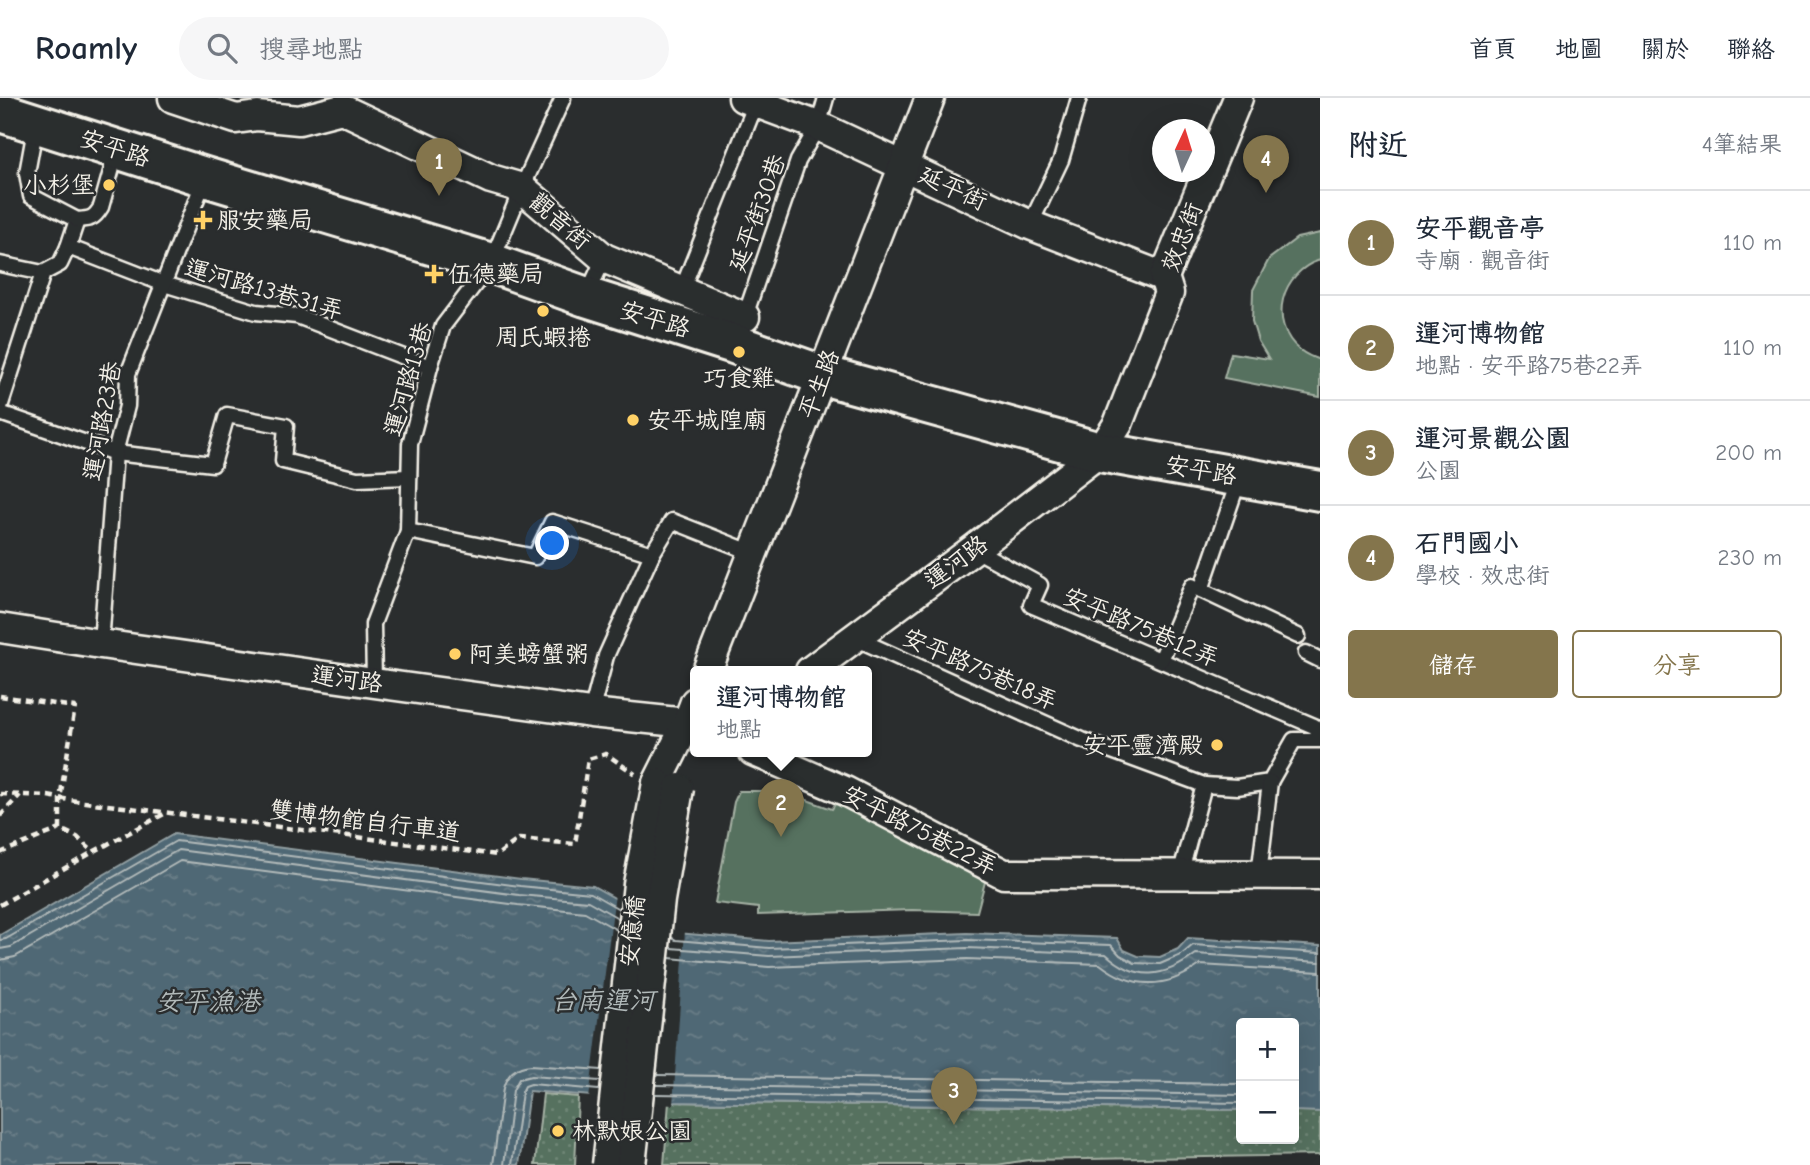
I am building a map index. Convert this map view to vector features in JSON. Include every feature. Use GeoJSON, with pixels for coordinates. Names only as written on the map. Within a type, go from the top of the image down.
{"type":"FeatureCollection","features":[{"type":"Feature","properties":{"kind":"street","name":"觀音街"},"geometry":{"type":"LineString","coordinates":[[173,98],[236,119],[259,107],[299,120],[340,104],[491,179],[522,188],[604,258],[681,292],[740,330]]}},
{"type":"Feature","properties":{"kind":"street","name":"平生路"},"geometry":{"type":"LineString","coordinates":[[709,666],[930,98]]}},
{"type":"Feature","properties":{"kind":"street","name":"效忠街"},"geometry":{"type":"LineString","coordinates":[[1100,452],[1118,424],[1169,293],[1164,277],[1238,98]]}},
{"type":"Feature","properties":{"kind":"street","name":"延平街"},"geometry":{"type":"LineString","coordinates":[[750,101],[818,126],[1030,225],[1164,277]]}},
{"type":"Feature","properties":{"kind":"street","name":"安平路"},"geometry":{"type":"LineString","coordinates":[[0,112],[491,263],[586,297],[740,330],[822,375],[1100,452],[1320,491]]}},
{"type":"Feature","properties":{"kind":"street","name":"運河路"},"geometry":{"type":"LineString","coordinates":[[817,666],[1100,452]]}},
{"type":"Feature","properties":{"kind":"street","name":"運河路"},"geometry":{"type":"LineString","coordinates":[[0,628],[591,713],[690,719]]}},
{"type":"Feature","properties":{"kind":"street"},"geometry":{"type":"LineString","coordinates":[[659,783],[690,725]]}},
{"type":"Feature","properties":{"kind":"street","name":"安平路75巷22弄"},"geometry":{"type":"LineString","coordinates":[[766,757],[845,791],[1004,874],[1320,875]]}},
{"type":"Feature","properties":{"kind":"street","name":"安億橋"},"geometry":{"type":"LineString","coordinates":[[607,1165],[638,884],[659,783]]}},
{"type":"Feature","properties":{"kind":"street","name":"安億橋"},"geometry":{"type":"LineString","coordinates":[[631,1165],[660,900],[659,783]]}},
{"type":"Feature","properties":{"kind":"lane","name":"運河路13巷"},"geometry":{"type":"LineString","coordinates":[[374,682],[373,624],[408,531],[410,444],[443,326],[491,263],[563,98]]}},
{"type":"Feature","properties":{"kind":"lane","name":"延平街30巷"},"geometry":{"type":"LineString","coordinates":[[740,330],[798,161],[818,126],[826,98]]}},
{"type":"Feature","properties":{"kind":"lane"},"geometry":{"type":"LineString","coordinates":[[1030,225],[1061,160],[1079,98]]}},
{"type":"Feature","properties":{"kind":"lane"},"geometry":{"type":"LineString","coordinates":[[681,292],[750,101]]}},
{"type":"Feature","properties":{"kind":"lane"},"geometry":{"type":"LineString","coordinates":[[36,123],[27,173],[31,197],[77,220],[97,215],[117,149]]}},
{"type":"Feature","properties":{"kind":"lane","name":"運河路23巷"},"geometry":{"type":"LineString","coordinates":[[101,644],[115,453],[127,405],[128,374],[205,177]]}},
{"type":"Feature","properties":{"kind":"lane"},"geometry":{"type":"LineString","coordinates":[[0,264],[43,273],[60,264],[77,220]]}},
{"type":"Feature","properties":{"kind":"lane","name":"運河路13巷31弄"},"geometry":{"type":"LineString","coordinates":[[68,247],[163,284],[256,312],[296,316],[430,367]]}},
{"type":"Feature","properties":{"kind":"lane"},"geometry":{"type":"LineString","coordinates":[[586,297],[604,258]]}},
{"type":"Feature","properties":{"kind":"lane"},"geometry":{"type":"LineString","coordinates":[[0,407],[43,273]]}},
{"type":"Feature","properties":{"kind":"lane"},"geometry":{"type":"LineString","coordinates":[[0,413],[115,453],[213,464],[227,415],[286,426],[283,461],[356,479],[410,477]]}},
{"type":"Feature","properties":{"kind":"lane"},"geometry":{"type":"LineString","coordinates":[[1200,590],[1240,476]]}},
{"type":"Feature","properties":{"kind":"lane"},"geometry":{"type":"LineString","coordinates":[[591,713],[606,656],[652,554],[671,521],[753,553]]}},
{"type":"Feature","properties":{"kind":"lane"},"geometry":{"type":"LineString","coordinates":[[408,531],[535,557],[552,522],[652,554]]}},
{"type":"Feature","properties":{"kind":"lane","name":"安平路75巷12弄"},"geometry":{"type":"LineString","coordinates":[[974,549],[1040,585],[1031,605],[1314,726],[1320,733]]}},
{"type":"Feature","properties":{"kind":"lane"},"geometry":{"type":"LineString","coordinates":[[1161,660],[1192,586],[1298,636]]}},
{"type":"Feature","properties":{"kind":"lane","name":"安平路75巷18弄"},"geometry":{"type":"LineString","coordinates":[[855,638],[1082,740],[1204,785],[1237,786],[1270,782]]}},
{"type":"Feature","properties":{"kind":"lane"},"geometry":{"type":"LineString","coordinates":[[1306,653],[1320,660]]}},
{"type":"Feature","properties":{"kind":"lane"},"geometry":{"type":"LineString","coordinates":[[1259,875],[1270,782],[1294,740],[1320,740]]}},
{"type":"Feature","properties":{"kind":"lane"},"geometry":{"type":"LineString","coordinates":[[1180,875],[1204,785]]}},
{"type":"Feature","properties":{"kind":"path"},"geometry":{"type":"LineString","coordinates":[[0,696],[75,707],[60,799],[60,829]]}},
{"type":"Feature","properties":{"kind":"path","name":"雙博物館自行車道"},"geometry":{"type":"LineString","coordinates":[[0,794],[48,796],[497,855],[519,839],[575,844],[588,759],[606,754],[659,783]]}},
{"type":"Feature","properties":{"kind":"path"},"geometry":{"type":"LineString","coordinates":[[0,816],[21,794]]}},
{"type":"Feature","properties":{"kind":"path"},"geometry":{"type":"LineString","coordinates":[[0,905],[167,813]]}},
{"type":"Feature","properties":{"kind":"path"},"geometry":{"type":"LineString","coordinates":[[0,853],[60,829],[77,837],[93,852]]}},
{"type":"Feature","properties":{"kind":"green space"},"geometry":{"type":"Polygon","coordinates":[[[1320,233],[1320,260],[1296,275],[1283,299],[1282,313],[1290,339],[1302,351],[1320,360],[1320,397],[1224,378],[1231,353],[1269,359],[1258,341],[1252,321],[1253,290],[1269,259],[1297,238],[1320,233]]]}},
{"type":"Feature","properties":{"kind":"green space"},"geometry":{"type":"Polygon","coordinates":[[[739,791],[782,791],[832,809],[840,797],[986,878],[977,912],[912,910],[758,915],[758,908],[715,903],[734,802],[739,791]]]}},
{"type":"Feature","properties":{"kind":"green space","name":"林默娘公園"},"geometry":{"type":"Polygon","coordinates":[[[543,1094],[578,1097],[575,1165],[535,1165],[543,1094]]]}},
{"type":"Feature","properties":{"kind":"green space"},"geometry":{"type":"Polygon","coordinates":[[[669,1102],[1236,1110],[1236,1144],[1299,1144],[1299,1111],[1320,1111],[1320,1155],[1028,1160],[997,1165],[664,1165],[669,1102]]]}},
{"type":"Feature","properties":{"kind":"water"},"geometry":{"type":"Polygon","coordinates":[[[174,834],[593,886],[677,933],[769,941],[967,933],[1117,938],[1124,950],[1138,956],[1160,957],[1178,949],[1188,938],[1320,946],[1320,1112],[1299,1111],[1299,1018],[1236,1018],[1236,1110],[669,1102],[529,1091],[519,1165],[0,1165],[0,935],[174,834]]]}},
{"type":"Feature","properties":{"kind":"pier"},"geometry":{"type":"Polygon","coordinates":[[[615,894],[678,930],[685,930],[673,1105],[589,1099],[615,894]]]}},
{"type":"Feature","properties":{"kind":"place","name":"小杉堡"},"geometry":{"type":"Point","coordinates":[109,185]}},
{"type":"Feature","properties":{"kind":"place","name":"石門國小"},"geometry":{"type":"Point","coordinates":[1266,193]}},
{"type":"Feature","properties":{"kind":"place","name":"安平觀音亭"},"geometry":{"type":"Point","coordinates":[439,196]}},
{"type":"Feature","properties":{"kind":"place","name":"服安藥局"},"geometry":{"type":"Point","coordinates":[203,220]}},
{"type":"Feature","properties":{"kind":"place","name":"伍德藥局"},"geometry":{"type":"Point","coordinates":[434,274]}},
{"type":"Feature","properties":{"kind":"place","name":"周氏蝦捲"},"geometry":{"type":"Point","coordinates":[543,311]}},
{"type":"Feature","properties":{"kind":"place","name":"巧食雞"},"geometry":{"type":"Point","coordinates":[739,352]}},
{"type":"Feature","properties":{"kind":"place","name":"安平城隍廟"},"geometry":{"type":"Point","coordinates":[633,420]}},
{"type":"Feature","properties":{"kind":"place","name":"阿美螃蟹粥"},"geometry":{"type":"Point","coordinates":[455,654]}},
{"type":"Feature","properties":{"kind":"place","name":"安平靈濟殿"},"geometry":{"type":"Point","coordinates":[1217,745]}},
{"type":"Feature","properties":{"kind":"place","name":"運河博物館"},"geometry":{"type":"Point","coordinates":[781,837]}},
{"type":"Feature","properties":{"kind":"place","name":"運河景觀公園"},"geometry":{"type":"Point","coordinates":[954,1125]}},
{"type":"Feature","properties":{"kind":"place","name":"林默娘公園"},"geometry":{"type":"Point","coordinates":[558,1131]}},
{"type":"Feature","properties":{"kind":"water label","name":"台南運河"},"geometry":{"type":"Point","coordinates":[603,1001]}},
{"type":"Feature","properties":{"kind":"water label","name":"安平漁港"},"geometry":{"type":"Point","coordinates":[208,1002]}}]}
